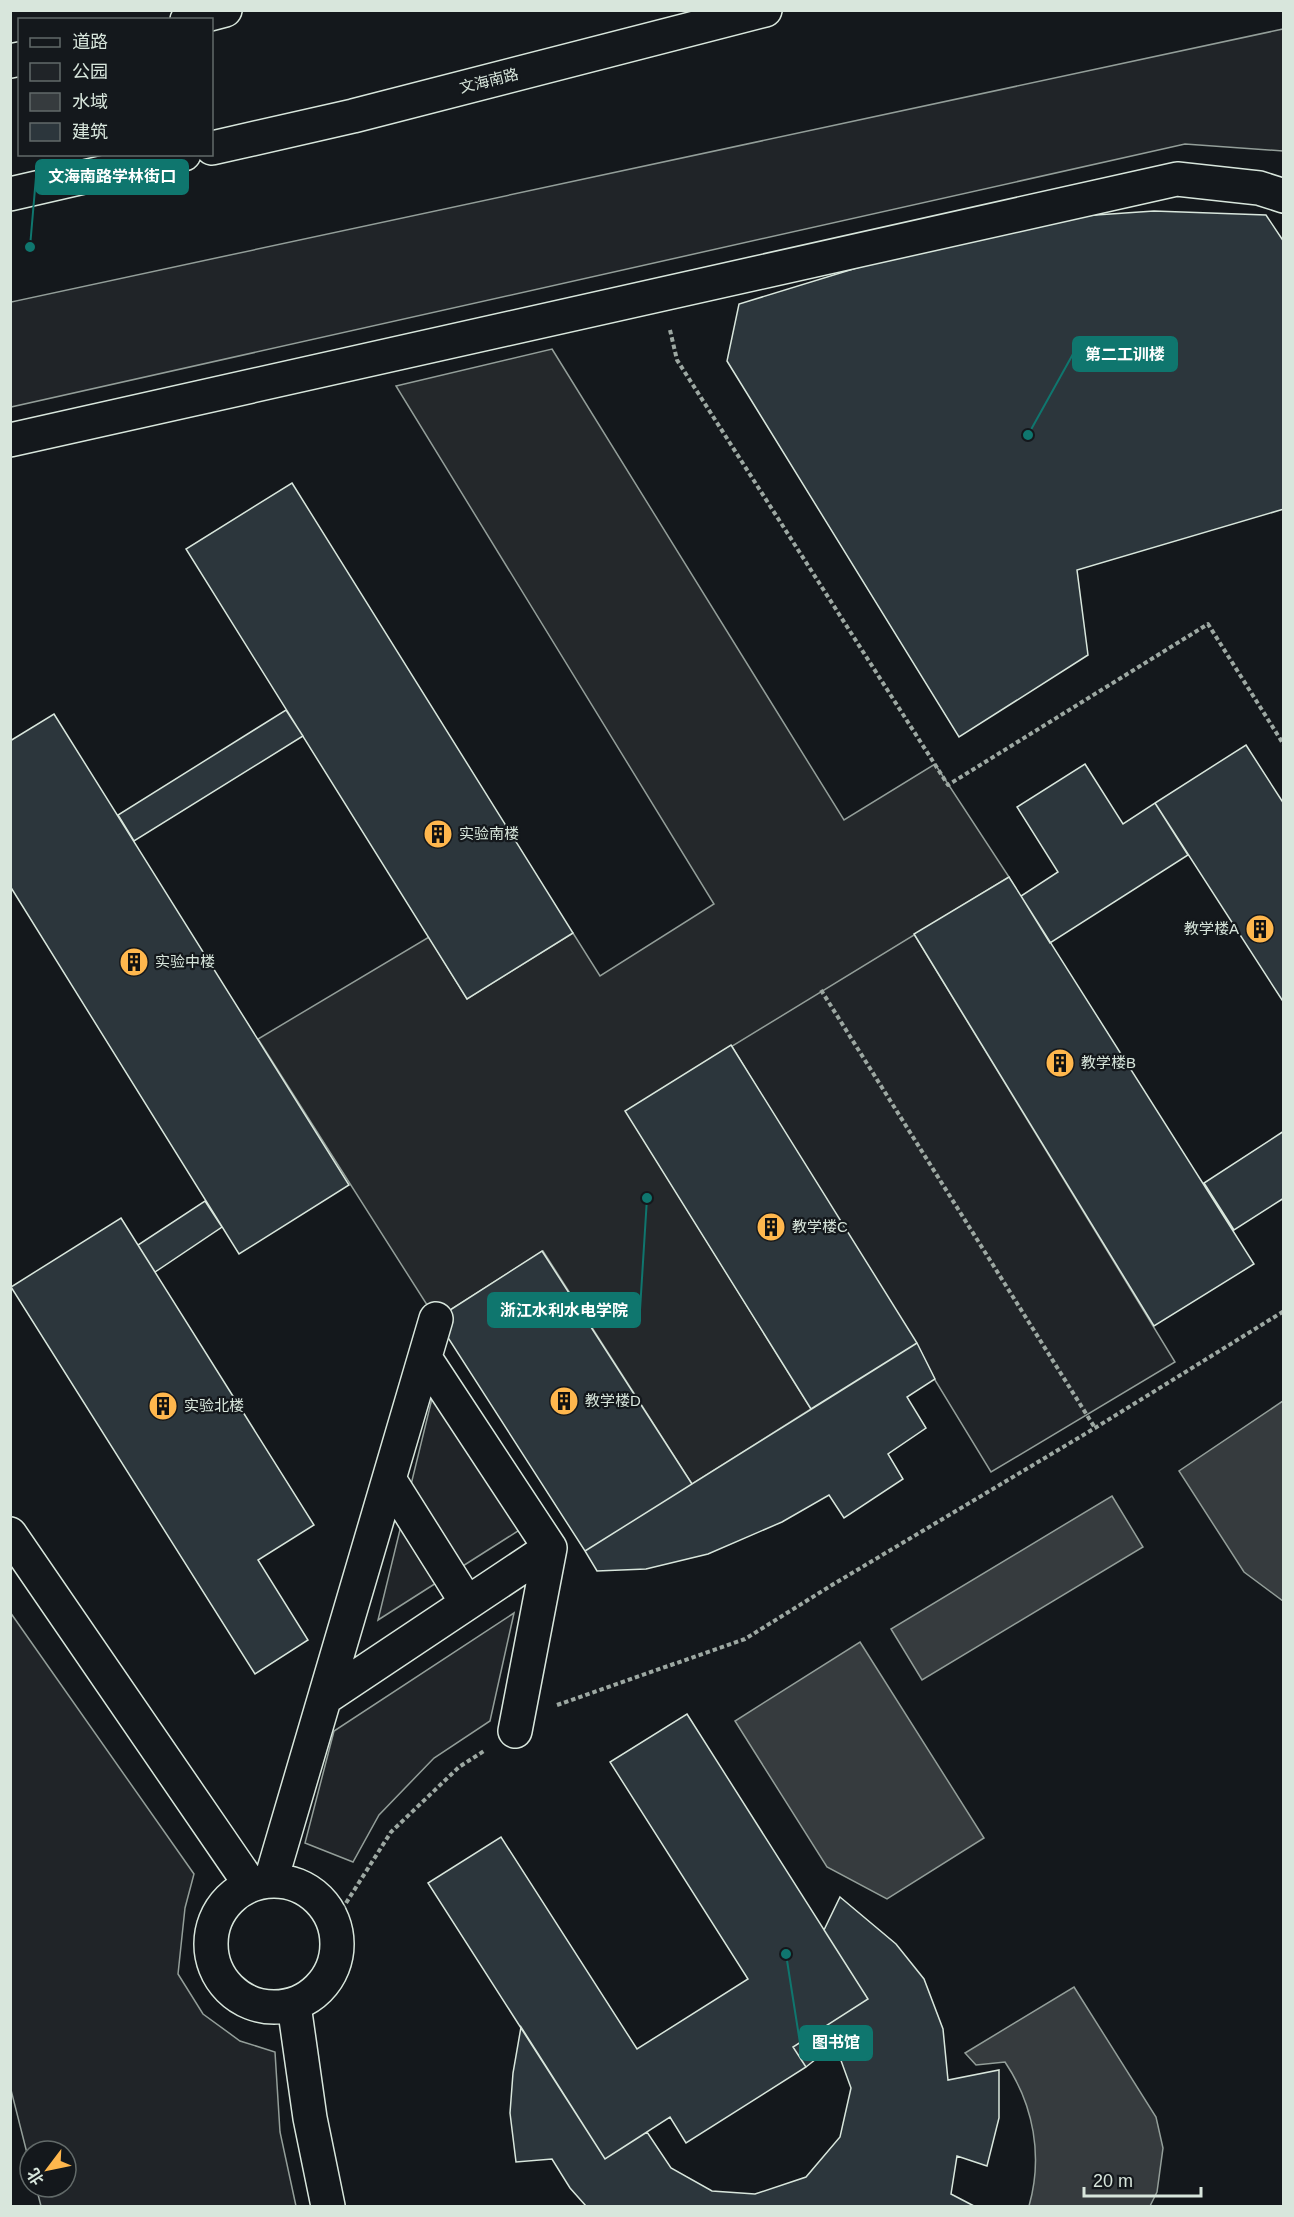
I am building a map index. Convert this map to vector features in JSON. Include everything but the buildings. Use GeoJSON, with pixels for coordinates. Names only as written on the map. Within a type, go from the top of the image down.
{"type":"FeatureCollection","features":[{"type":"Feature","properties":{"kind":"street"},"geometry":{"type":"LineString","coordinates":[[195,18],[225,10]]}},
{"type":"Feature","properties":{"kind":"street","name":"文海南路"},"geometry":{"type":"LineString","coordinates":[[213,148],[353,116],[765,10]]}},
{"type":"Feature","properties":{"kind":"street"},"geometry":{"type":"LineString","coordinates":[[10,194],[175,156]]}},
{"type":"Feature","properties":{"kind":"street"},"geometry":{"type":"LineString","coordinates":[[10,440],[1177,179],[1259,189],[1284,196]]}},
{"type":"Feature","properties":{"kind":"street"},"geometry":{"type":"LineString","coordinates":[[261,1882],[325,1698],[436,1319]]}},
{"type":"Feature","properties":{"kind":"street"},"geometry":{"type":"LineString","coordinates":[[425,1358],[550,1548],[515,1731]]}},
{"type":"Feature","properties":{"kind":"street"},"geometry":{"type":"LineString","coordinates":[[389,1479],[467,1603]]}},
{"type":"Feature","properties":{"kind":"street"},"geometry":{"type":"LineString","coordinates":[[10,1534],[261,1882]]}},
{"type":"Feature","properties":{"kind":"street"},"geometry":{"type":"LineString","coordinates":[[325,1698],[550,1548]]}},
{"type":"Feature","properties":{"kind":"street"},"geometry":{"type":"LineString","coordinates":[[261,1882],[292,1882],[310,1891],[325,1905],[334,1923],[338,1943],[335,1963],[326,1981],[313,1995],[294,2005],[273,2008],[252,2004],[232,1993],[219,1976],[211,1955],[211,1934],[218,1913],[232,1896],[261,1882]]}},
{"type":"Feature","properties":{"kind":"street"},"geometry":{"type":"LineString","coordinates":[[294,2005],[310,2118],[328,2206]]}},
{"type":"Feature","properties":{"kind":"path"},"geometry":{"type":"LineString","coordinates":[[662,294],[677,360],[948,785],[1208,624],[1284,745]]}},
{"type":"Feature","properties":{"kind":"path"},"geometry":{"type":"LineString","coordinates":[[821,990],[1095,1428]]}},
{"type":"Feature","properties":{"kind":"path"},"geometry":{"type":"LineString","coordinates":[[334,1923],[391,1832],[459,1767],[555,1705],[745,1640],[1284,1311]]}},
{"type":"Feature","properties":{"kind":"green space"},"geometry":{"type":"Polygon","coordinates":[[[1283,29],[1283,151],[1185,144],[11,407],[11,302],[1283,29]]]}},
{"type":"Feature","properties":{"kind":"green space"},"geometry":{"type":"Polygon","coordinates":[[[914,934],[1175,1362],[991,1472],[731,1045],[914,934]]]}},
{"type":"Feature","properties":{"kind":"green space"},"geometry":{"type":"Polygon","coordinates":[[[437,1378],[532,1522],[378,1620],[437,1378]]]}},
{"type":"Feature","properties":{"kind":"green space"},"geometry":{"type":"Polygon","coordinates":[[[10,1612],[194,1874],[185,1908],[178,1974],[203,2014],[240,2041],[275,2052],[280,2132],[296,2206],[41,2206],[39,2199],[78,2199],[78,2139],[23,2139],[11,2090],[10,1612]]]}},
{"type":"Feature","properties":{"kind":"green space"},"geometry":{"type":"Polygon","coordinates":[[[514,1613],[490,1721],[434,1758],[379,1815],[353,1862],[305,1843],[334,1731],[514,1613]]]}},
{"type":"Feature","properties":{"kind":"shaded area"},"geometry":{"type":"Polygon","coordinates":[[[552,349],[844,820],[935,764],[1009,877],[626,1111],[811,1409],[692,1484],[543,1251],[436,1319],[258,1039],[429,937],[467,999],[573,933],[600,976],[714,904],[396,386],[552,349]]]}},
{"type":"Feature","properties":{"kind":"water"},"geometry":{"type":"Polygon","coordinates":[[[1283,1401],[1283,1601],[1244,1572],[1179,1471],[1283,1401]]]}},
{"type":"Feature","properties":{"kind":"water"},"geometry":{"type":"Polygon","coordinates":[[[1112,1496],[1143,1547],[922,1680],[891,1629],[1112,1496]]]}},
{"type":"Feature","properties":{"kind":"water"},"geometry":{"type":"Polygon","coordinates":[[[860,1642],[984,1838],[887,1899],[827,1867],[735,1721],[860,1642]]]}},
{"type":"Feature","properties":{"kind":"water"},"geometry":{"type":"Polygon","coordinates":[[[1074,1987],[1156,2117],[1163,2148],[1157,2192],[1150,2206],[1029,2206],[1033,2188],[1035,2150],[1029,2114],[1023,2096],[1005,2062],[976,2065],[965,2053],[1074,1987]]]}},
{"type":"Feature","properties":{"kind":"place","name":"文海南路学林街口"},"geometry":{"type":"Point","coordinates":[30,247]}},
{"type":"Feature","properties":{"kind":"place","name":"第二工训楼"},"geometry":{"type":"Point","coordinates":[1028,435]}},
{"type":"Feature","properties":{"kind":"place","name":"实验南楼"},"geometry":{"type":"Point","coordinates":[438,834]}},
{"type":"Feature","properties":{"kind":"place","name":"教学楼A"},"geometry":{"type":"Point","coordinates":[1260,929]}},
{"type":"Feature","properties":{"kind":"place","name":"实验中楼"},"geometry":{"type":"Point","coordinates":[134,962]}},
{"type":"Feature","properties":{"kind":"place","name":"教学楼B"},"geometry":{"type":"Point","coordinates":[1060,1063]}},
{"type":"Feature","properties":{"kind":"place","name":"浙江水利水电学院"},"geometry":{"type":"Point","coordinates":[647,1198]}},
{"type":"Feature","properties":{"kind":"place","name":"教学楼C"},"geometry":{"type":"Point","coordinates":[771,1227]}},
{"type":"Feature","properties":{"kind":"place","name":"教学楼D"},"geometry":{"type":"Point","coordinates":[564,1401]}},
{"type":"Feature","properties":{"kind":"place","name":"实验北楼"},"geometry":{"type":"Point","coordinates":[163,1406]}},
{"type":"Feature","properties":{"kind":"place","name":"图书馆"},"geometry":{"type":"Point","coordinates":[786,1954]}}]}
